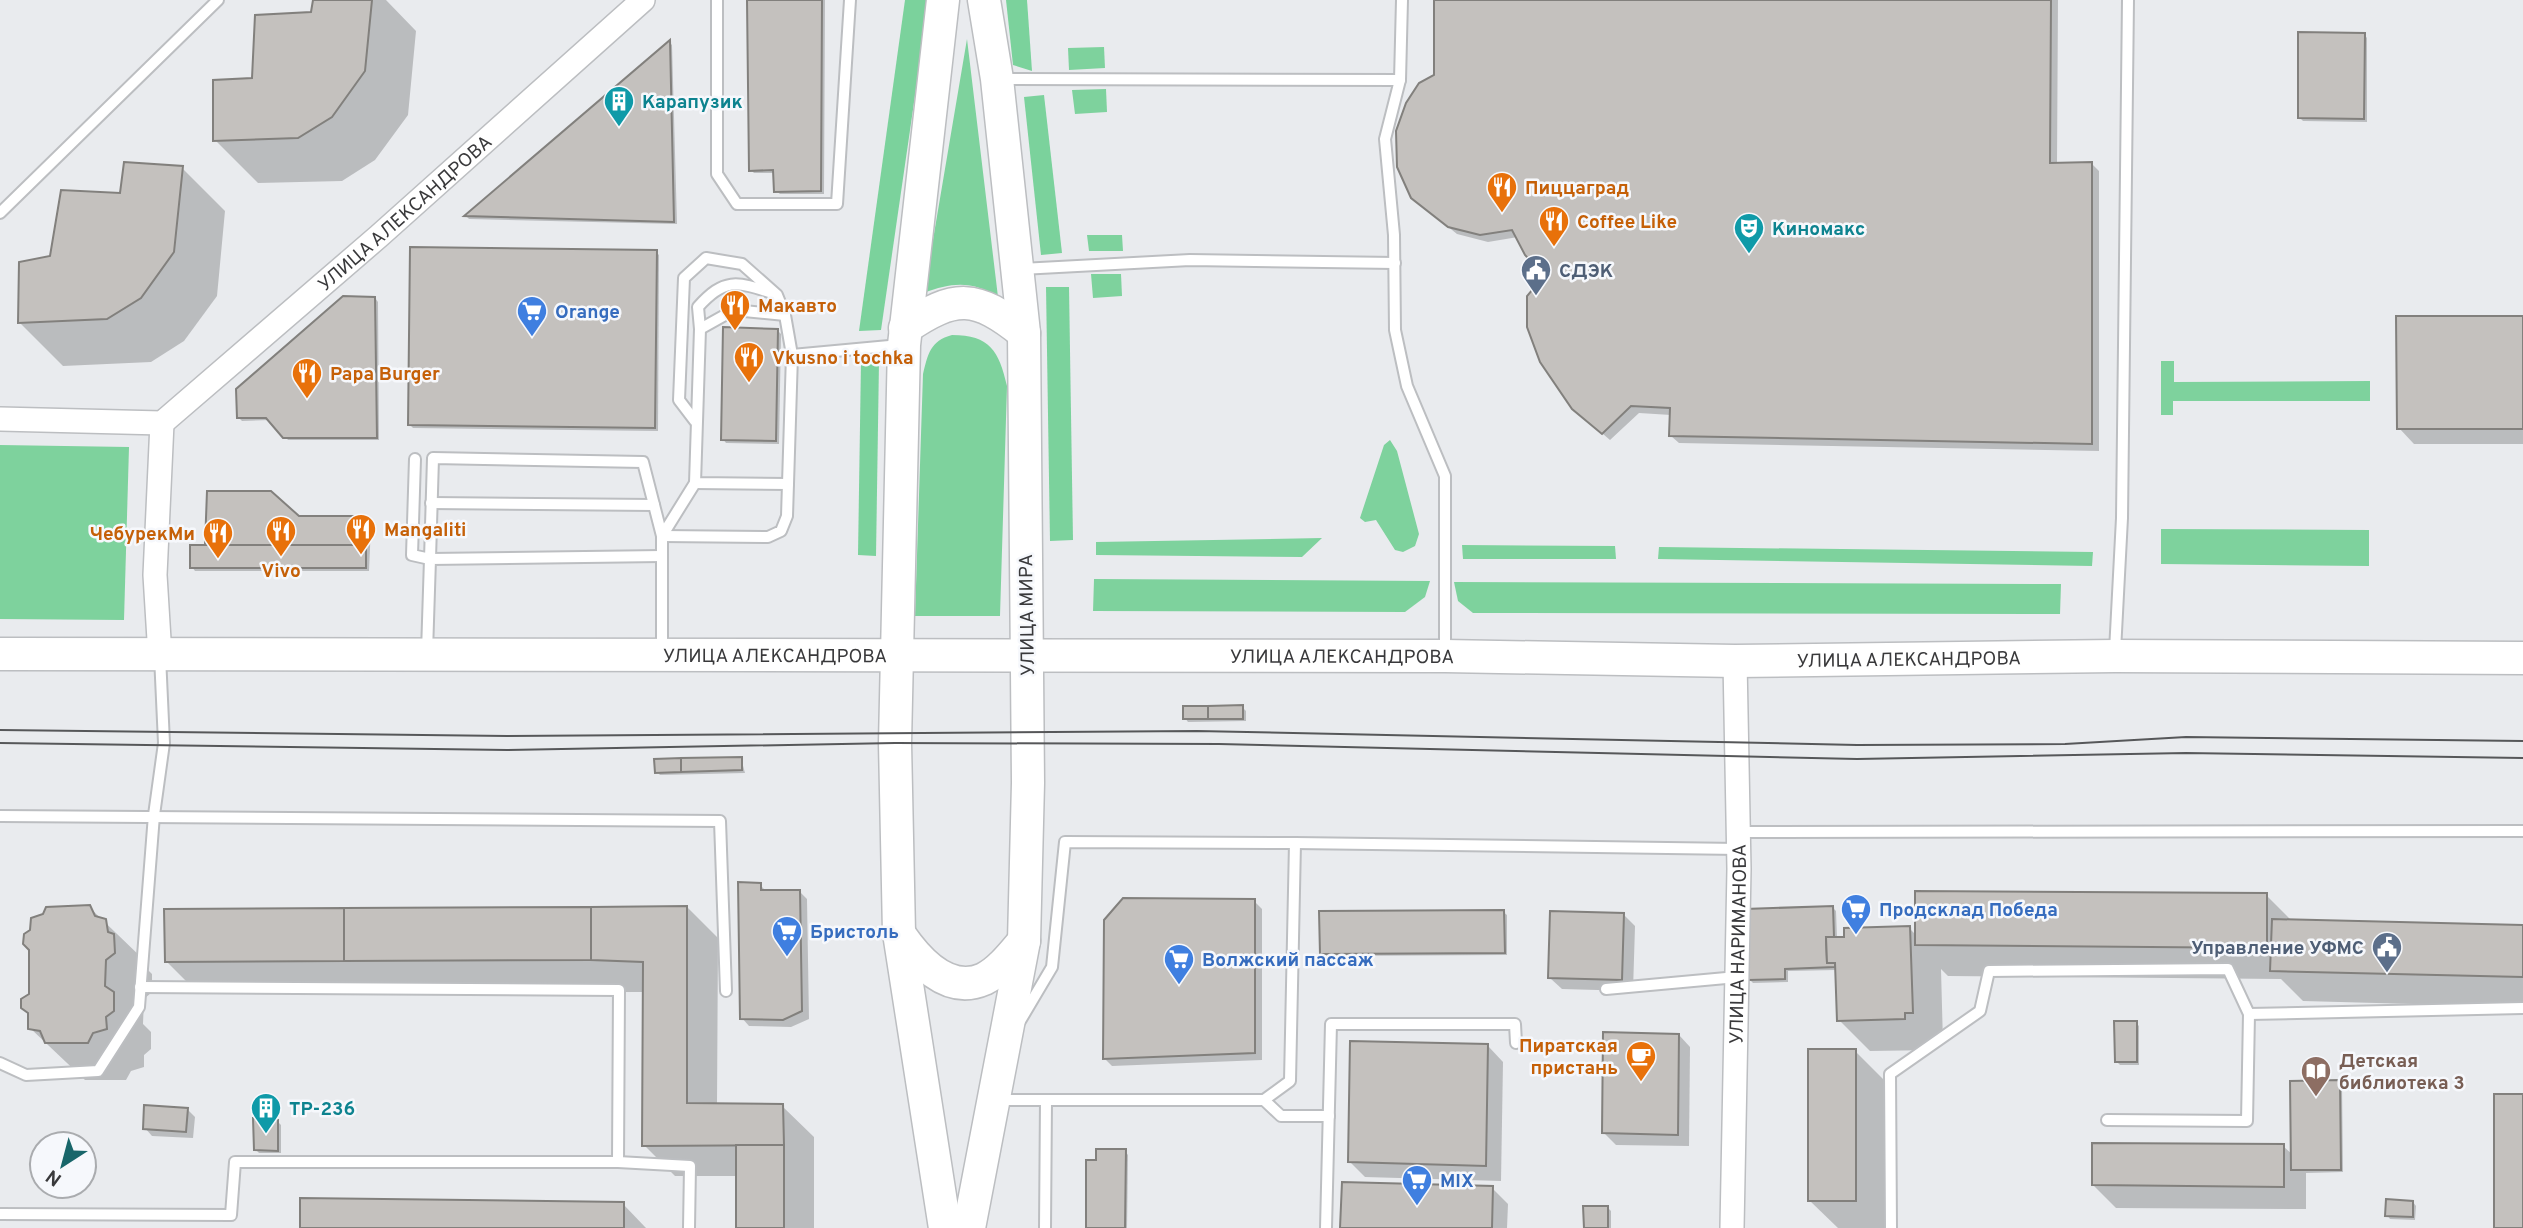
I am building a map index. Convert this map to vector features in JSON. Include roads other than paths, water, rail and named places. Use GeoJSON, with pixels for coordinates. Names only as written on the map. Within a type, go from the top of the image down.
{"type":"FeatureCollection","features":[{"type":"Feature","properties":{"kind":"street","name":"УЛИЦА АЛЕКСАНДРОВА"},"geometry":{"type":"LineString","coordinates":[[162,423],[643,0]]}},
{"type":"Feature","properties":{"kind":"street"},"geometry":{"type":"LineString","coordinates":[[943,0],[904,337],[895,743],[899,933],[945,1228]]}},
{"type":"Feature","properties":{"kind":"street","name":"УЛИЦА МИРА"},"geometry":{"type":"LineString","coordinates":[[970,1228],[1024,941],[1027,657],[1024,333],[997,79],[984,0]]}},
{"type":"Feature","properties":{"kind":"street"},"geometry":{"type":"LineString","coordinates":[[904,337],[934,308],[962,302],[999,312],[1024,333]]}},
{"type":"Feature","properties":{"kind":"street"},"geometry":{"type":"LineString","coordinates":[[0,419],[162,423],[155,575],[160,656]]}},
{"type":"Feature","properties":{"kind":"street","name":"УЛИЦА АЛЕКСАНДРОВА"},"geometry":{"type":"LineString","coordinates":[[0,654],[662,654],[896,658],[1445,656],[1735,661],[2115,656],[2523,658]]}},
{"type":"Feature","properties":{"kind":"street","name":"УЛИЦА НАРИМАНОВА"},"geometry":{"type":"LineString","coordinates":[[1732,1228],[1739,841],[1735,661]]}},
{"type":"Feature","properties":{"kind":"street"},"geometry":{"type":"LineString","coordinates":[[899,933],[914,955],[935,975],[966,983],[985,978],[1024,941]]}},
{"type":"Feature","properties":{"kind":"lane"},"geometry":{"type":"LineString","coordinates":[[0,214],[218,0]]}},
{"type":"Feature","properties":{"kind":"lane"},"geometry":{"type":"LineString","coordinates":[[717,0],[717,174],[737,204],[837,204],[850,0]]}},
{"type":"Feature","properties":{"kind":"lane"},"geometry":{"type":"LineString","coordinates":[[1402,0],[1400,80],[1385,139],[1395,263],[1395,330],[1407,386],[1446,477],[1445,656]]}},
{"type":"Feature","properties":{"kind":"lane"},"geometry":{"type":"LineString","coordinates":[[2115,656],[2122,518],[2128,0]]}},
{"type":"Feature","properties":{"kind":"lane"},"geometry":{"type":"LineString","coordinates":[[997,79],[1400,80]]}},
{"type":"Feature","properties":{"kind":"lane"},"geometry":{"type":"LineString","coordinates":[[662,536],[768,537],[781,531],[787,516],[792,355],[785,315],[778,295],[741,264],[706,258],[684,278],[679,400],[695,421]]}},
{"type":"Feature","properties":{"kind":"lane"},"geometry":{"type":"LineString","coordinates":[[1018,269],[1190,260],[1395,263]]}},
{"type":"Feature","properties":{"kind":"lane"},"geometry":{"type":"LineString","coordinates":[[662,536],[695,483],[700,329],[698,307],[716,287],[741,283],[778,295]]}},
{"type":"Feature","properties":{"kind":"lane"},"geometry":{"type":"LineString","coordinates":[[700,329],[734,310],[785,315]]}},
{"type":"Feature","properties":{"kind":"lane"},"geometry":{"type":"LineString","coordinates":[[792,355],[904,337]]}},
{"type":"Feature","properties":{"kind":"lane"},"geometry":{"type":"LineString","coordinates":[[427,655],[433,458],[643,462],[662,536],[662,654]]}},
{"type":"Feature","properties":{"kind":"lane"},"geometry":{"type":"LineString","coordinates":[[415,459],[412,555],[430,559],[662,556]]}},
{"type":"Feature","properties":{"kind":"lane"},"geometry":{"type":"LineString","coordinates":[[695,483],[788,484]]}},
{"type":"Feature","properties":{"kind":"lane"},"geometry":{"type":"LineString","coordinates":[[432,503],[654,505]]}},
{"type":"Feature","properties":{"kind":"lane"},"geometry":{"type":"LineString","coordinates":[[0,1063],[26,1075],[98,1071],[139,1007],[154,815],[164,743],[160,656]]}},
{"type":"Feature","properties":{"kind":"lane"},"geometry":{"type":"LineString","coordinates":[[0,817],[154,815],[720,821],[726,991]]}},
{"type":"Feature","properties":{"kind":"lane"},"geometry":{"type":"LineString","coordinates":[[1006,1044],[1052,967],[1065,842],[1739,841],[2523,831]]}},
{"type":"Feature","properties":{"kind":"lane"},"geometry":{"type":"LineString","coordinates":[[996,1100],[1264,1100],[1290,1081],[1294,843]]}},
{"type":"Feature","properties":{"kind":"lane"},"geometry":{"type":"LineString","coordinates":[[1891,1228],[1890,1074],[1980,1011],[1989,971],[2228,968],[2249,1014],[2247,1121],[2106,1120]]}},
{"type":"Feature","properties":{"kind":"lane"},"geometry":{"type":"LineString","coordinates":[[1606,989],[1737,977]]}},
{"type":"Feature","properties":{"kind":"lane"},"geometry":{"type":"LineString","coordinates":[[140,987],[619,990],[618,1162]]}},
{"type":"Feature","properties":{"kind":"lane"},"geometry":{"type":"LineString","coordinates":[[2249,1014],[2523,1008]]}},
{"type":"Feature","properties":{"kind":"lane"},"geometry":{"type":"LineString","coordinates":[[1326,1228],[1331,1024],[1515,1024],[1516,1043]]}},
{"type":"Feature","properties":{"kind":"lane"},"geometry":{"type":"LineString","coordinates":[[1045,1228],[1046,1100]]}},
{"type":"Feature","properties":{"kind":"lane"},"geometry":{"type":"LineString","coordinates":[[1264,1100],[1281,1116],[1329,1116]]}},
{"type":"Feature","properties":{"kind":"lane"},"geometry":{"type":"LineString","coordinates":[[0,1214],[231,1215],[235,1162],[618,1162],[690,1166],[689,1228]]}},
{"type":"Feature","properties":{"kind":"tram line"},"geometry":{"type":"LineString","coordinates":[[0,730],[507,736],[1197,731],[1857,745],[2065,744],[2186,737],[2523,741]]}},
{"type":"Feature","properties":{"kind":"tram line"},"geometry":{"type":"LineString","coordinates":[[0,743],[507,750],[895,743],[1219,744],[1857,759],[2186,753],[2523,758]]}},
{"type":"Feature","properties":{"kind":"place","name":"Карапузик"},"geometry":{"type":"Point","coordinates":[619,128]}},
{"type":"Feature","properties":{"kind":"place","name":"Пиццаград"},"geometry":{"type":"Point","coordinates":[1502,214]}},
{"type":"Feature","properties":{"kind":"place","name":"Coffee Like"},"geometry":{"type":"Point","coordinates":[1554,248]}},
{"type":"Feature","properties":{"kind":"place","name":"Киномакс"},"geometry":{"type":"Point","coordinates":[1749,255]}},
{"type":"Feature","properties":{"kind":"place","name":"СДЭК"},"geometry":{"type":"Point","coordinates":[1536,297]}},
{"type":"Feature","properties":{"kind":"place","name":"Макавто"},"geometry":{"type":"Point","coordinates":[735,332]}},
{"type":"Feature","properties":{"kind":"place","name":"Orange"},"geometry":{"type":"Point","coordinates":[532,338]}},
{"type":"Feature","properties":{"kind":"place","name":"Vkusno i tochka"},"geometry":{"type":"Point","coordinates":[749,384]}},
{"type":"Feature","properties":{"kind":"place","name":"Papa Burger"},"geometry":{"type":"Point","coordinates":[307,400]}},
{"type":"Feature","properties":{"kind":"place","name":"Mangaliti"},"geometry":{"type":"Point","coordinates":[361,556]}},
{"type":"Feature","properties":{"kind":"place","name":"Vivo"},"geometry":{"type":"Point","coordinates":[281,558]}},
{"type":"Feature","properties":{"kind":"place","name":"ЧебурекМи"},"geometry":{"type":"Point","coordinates":[218,560]}},
{"type":"Feature","properties":{"kind":"place","name":"Продсклад Победа"},"geometry":{"type":"Point","coordinates":[1856,936]}},
{"type":"Feature","properties":{"kind":"place","name":"Бристоль"},"geometry":{"type":"Point","coordinates":[787,958]}},
{"type":"Feature","properties":{"kind":"place","name":"Управление УФМС"},"geometry":{"type":"Point","coordinates":[2387,974]}},
{"type":"Feature","properties":{"kind":"place","name":"Волжский пассаж"},"geometry":{"type":"Point","coordinates":[1179,986]}},
{"type":"Feature","properties":{"kind":"place","name":"Пиратская пристань"},"geometry":{"type":"Point","coordinates":[1641,1083]}},
{"type":"Feature","properties":{"kind":"place","name":"Детская библиотека 3"},"geometry":{"type":"Point","coordinates":[2316,1098]}},
{"type":"Feature","properties":{"kind":"place","name":"ТР-236"},"geometry":{"type":"Point","coordinates":[266,1135]}},
{"type":"Feature","properties":{"kind":"place","name":"MIX"},"geometry":{"type":"Point","coordinates":[1417,1207]}}]}
